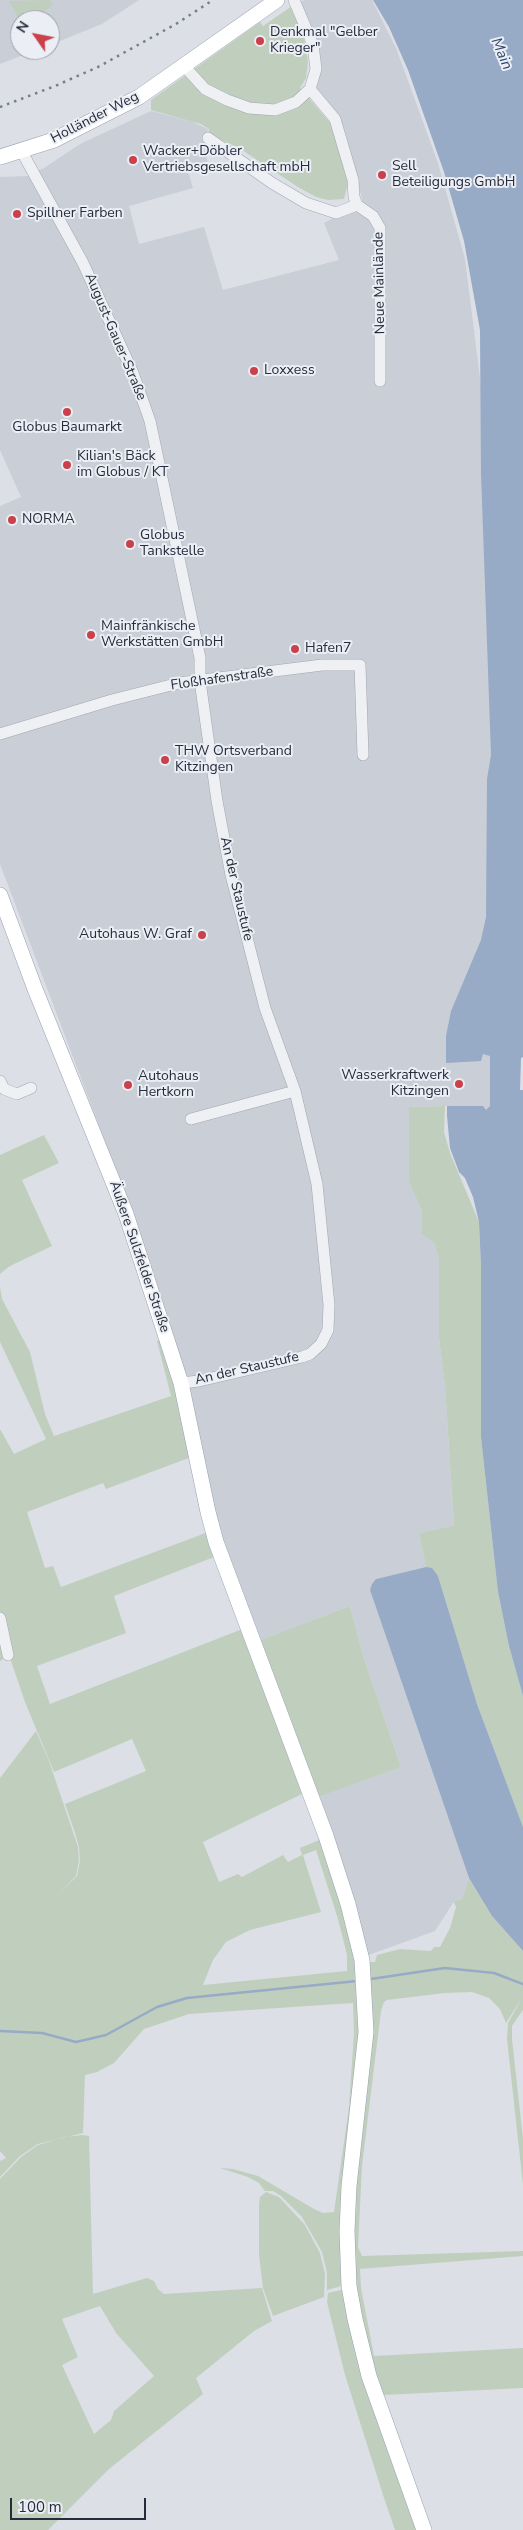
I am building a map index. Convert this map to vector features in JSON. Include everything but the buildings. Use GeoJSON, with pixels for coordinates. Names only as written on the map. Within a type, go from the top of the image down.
{"type":"FeatureCollection","features":[{"type":"Feature","properties":{"kind":"main road","name":"Holländer Weg"},"geometry":{"type":"LineString","coordinates":[[0,158],[54,140],[139,97],[277,0]]}},
{"type":"Feature","properties":{"kind":"main road","name":"Äußere Sulzfelder Straße"},"geometry":{"type":"LineString","coordinates":[[0,895],[35,989],[126,1214],[180,1383],[208,1512],[247,1628],[326,1836],[348,1904],[362,1960],[366,2032],[349,2186],[347,2240],[350,2286],[355,2319],[369,2376],[424,2530]]}},
{"type":"Feature","properties":{"kind":"street"},"geometry":{"type":"LineString","coordinates":[[184,66],[205,89],[227,100],[249,108],[275,110],[286,107],[304,96],[310,89],[316,69],[316,58],[308,32],[294,0]]}},
{"type":"Feature","properties":{"kind":"street"},"geometry":{"type":"LineString","coordinates":[[208,138],[272,183],[306,203],[336,213],[357,205],[354,197],[353,180],[336,119],[310,89]]}},
{"type":"Feature","properties":{"kind":"street","name":"August-Gauer-Straße"},"geometry":{"type":"LineString","coordinates":[[22,152],[84,263],[133,373],[150,421],[200,658],[200,681]]}},
{"type":"Feature","properties":{"kind":"street","name":"Neue Mainlände"},"geometry":{"type":"LineString","coordinates":[[357,205],[373,216],[380,228],[380,381]]}},
{"type":"Feature","properties":{"kind":"street","name":"Floßhafenstraße"},"geometry":{"type":"LineString","coordinates":[[0,734],[112,700],[179,683],[322,665],[360,664],[363,755]]}},
{"type":"Feature","properties":{"kind":"street","name":"An der Staustufe"},"geometry":{"type":"LineString","coordinates":[[180,1383],[199,1381],[302,1357],[316,1349],[325,1338],[329,1305],[317,1184],[295,1091],[265,1008],[231,875],[217,801],[200,681]]}},
{"type":"Feature","properties":{"kind":"street"},"geometry":{"type":"LineString","coordinates":[[0,1081],[4,1089],[16,1094],[31,1088]]}},
{"type":"Feature","properties":{"kind":"street"},"geometry":{"type":"LineString","coordinates":[[191,1119],[295,1091]]}},
{"type":"Feature","properties":{"kind":"street"},"geometry":{"type":"LineString","coordinates":[[0,1618],[8,1655]]}},
{"type":"Feature","properties":{"kind":"shaded area"},"geometry":{"type":"Polygon","coordinates":[[[0,0],[139,0],[102,24],[60,41],[60,10],[10,10],[10,60],[0,64],[0,0]]]}},
{"type":"Feature","properties":{"kind":"shaded area"},"geometry":{"type":"Polygon","coordinates":[[[304,0],[372,0],[396,48],[438,163],[465,259],[485,418],[494,743],[491,1112],[447,1106],[409,1107],[409,1182],[422,1212],[421,1234],[436,1243],[439,1259],[439,1338],[445,1386],[454,1527],[419,1533],[426,1567],[376,1579],[370,1590],[469,1878],[462,1899],[453,1903],[435,1931],[363,1957],[315,1797],[401,1767],[364,1659],[350,1606],[255,1642],[248,1627],[112,1160],[0,864],[0,506],[21,497],[0,450],[0,177],[27,176],[44,168],[80,144],[151,111],[191,121],[208,129],[204,146],[208,163],[188,171],[193,188],[129,206],[139,244],[204,227],[223,290],[339,260],[324,223],[363,203],[345,131],[337,113],[315,89],[320,64],[301,2],[304,0]]]}},
{"type":"Feature","properties":{"kind":"green space"},"geometry":{"type":"Polygon","coordinates":[[[50,0],[53,6],[46,10],[14,10],[9,1],[50,0]]]}},
{"type":"Feature","properties":{"kind":"green space"},"geometry":{"type":"Polygon","coordinates":[[[292,6],[303,32],[308,62],[306,78],[300,88],[331,124],[348,183],[344,199],[328,200],[316,197],[239,148],[208,134],[209,129],[201,124],[151,110],[151,100],[260,22],[263,26],[292,6]]]}},
{"type":"Feature","properties":{"kind":"green space"},"geometry":{"type":"Polygon","coordinates":[[[445,1106],[444,1132],[450,1153],[479,1222],[481,1266],[481,1437],[498,1592],[509,1646],[523,1696],[523,1827],[477,1704],[438,1576],[432,1569],[426,1567],[419,1533],[454,1526],[445,1386],[439,1338],[439,1259],[435,1243],[421,1234],[422,1212],[409,1182],[409,1107],[445,1106]]]}},
{"type":"Feature","properties":{"kind":"green space"},"geometry":{"type":"Polygon","coordinates":[[[44,1135],[59,1163],[22,1180],[52,1246],[10,1266],[0,1274],[0,1155],[44,1135]]]}},
{"type":"Feature","properties":{"kind":"green space"},"geometry":{"type":"Polygon","coordinates":[[[0,1287],[2,1299],[30,1352],[45,1414],[54,1436],[171,1396],[157,1341],[165,1336],[194,1456],[106,1489],[103,1483],[27,1512],[45,1568],[53,1566],[61,1587],[211,1531],[219,1555],[114,1596],[126,1633],[37,1666],[50,1704],[245,1628],[306,1792],[203,1842],[219,1882],[238,1874],[242,1877],[283,1855],[288,1862],[302,1855],[300,1848],[324,1838],[363,1984],[345,2285],[327,2290],[327,2273],[322,2252],[302,2217],[281,2196],[273,2191],[265,2191],[259,2183],[248,2177],[220,2168],[233,2169],[258,2176],[314,2209],[323,2213],[334,2212],[349,2107],[354,2033],[353,2003],[189,2014],[144,2029],[114,2063],[97,2072],[85,2075],[83,2133],[38,2144],[20,2156],[0,2177],[0,2161],[6,2158],[0,2151],[0,1778],[36,1731],[49,1761],[78,1847],[79,1861],[76,1876],[57,1896],[77,1876],[80,1861],[79,1847],[65,1804],[146,1771],[132,1739],[54,1772],[25,1702],[9,1655],[0,1661],[0,1429],[14,1454],[46,1439],[0,1342],[0,1287]],[[316,1850],[303,1855],[321,1912],[250,1930],[226,1942],[213,1960],[203,1985],[347,1971],[347,1955],[338,1919],[316,1850]]]}},
{"type":"Feature","properties":{"kind":"green space"},"geometry":{"type":"Polygon","coordinates":[[[350,1606],[364,1659],[401,1767],[315,1798],[255,1642],[350,1606]]]}},
{"type":"Feature","properties":{"kind":"green space"},"geometry":{"type":"Polygon","coordinates":[[[469,1878],[492,1916],[523,1951],[523,2010],[512,2026],[512,2039],[523,2139],[523,2185],[507,2039],[508,2023],[522,1998],[506,2023],[500,2009],[489,1998],[472,1992],[445,1993],[387,2000],[384,2002],[381,2011],[362,2166],[358,2247],[362,2256],[523,2251],[523,2256],[360,2269],[361,2288],[374,2356],[523,2348],[523,2388],[384,2395],[398,2454],[352,2286],[364,1962],[375,1962],[377,1955],[400,1949],[431,1951],[434,1947],[440,1947],[450,1928],[456,1907],[454,1902],[462,1899],[469,1878]]]}},
{"type":"Feature","properties":{"kind":"green space"},"geometry":{"type":"Polygon","coordinates":[[[89,2136],[93,2294],[147,2278],[154,2281],[158,2289],[164,2294],[262,2288],[272,2321],[254,2331],[196,2378],[203,2394],[109,2469],[48,2530],[0,2530],[0,2179],[21,2157],[38,2145],[65,2137],[89,2136]],[[100,2306],[62,2319],[78,2357],[62,2365],[94,2434],[111,2420],[114,2411],[154,2376],[116,2333],[100,2306]]]}},
{"type":"Feature","properties":{"kind":"green space"},"geometry":{"type":"Polygon","coordinates":[[[266,2192],[279,2197],[305,2225],[320,2253],[325,2274],[324,2297],[273,2316],[263,2288],[259,2255],[259,2204],[260,2197],[266,2192]]]}},
{"type":"Feature","properties":{"kind":"green space"},"geometry":{"type":"Polygon","coordinates":[[[345,2289],[422,2530],[395,2530],[384,2498],[345,2375],[327,2302],[328,2293],[345,2289]]]}},
{"type":"Feature","properties":{"kind":"water","name":"Main"},"geometry":{"type":"Polygon","coordinates":[[[373,0],[523,0],[523,1057],[521,1058],[520,1090],[523,1090],[523,1696],[509,1646],[498,1592],[481,1437],[481,1266],[479,1222],[473,1197],[465,1178],[459,1172],[450,1148],[447,1116],[447,1106],[483,1106],[486,1110],[490,1106],[490,1056],[483,1054],[481,1061],[446,1063],[446,1036],[451,1011],[481,940],[486,917],[487,779],[491,755],[481,473],[480,330],[464,241],[444,172],[408,70],[389,27],[373,0]]]}},
{"type":"Feature","properties":{"kind":"water"},"geometry":{"type":"Polygon","coordinates":[[[426,1567],[432,1568],[438,1576],[477,1704],[523,1827],[523,1951],[492,1916],[469,1878],[370,1590],[376,1579],[426,1567]]]}},
{"type":"Feature","properties":{"kind":"waterway"},"geometry":{"type":"LineString","coordinates":[[371,1979],[445,1968],[494,1973],[523,1984]]}},
{"type":"Feature","properties":{"kind":"waterway"},"geometry":{"type":"LineString","coordinates":[[0,2031],[42,2033],[76,2042],[106,2035],[157,2007],[187,1998],[357,1981]]}},
{"type":"Feature","properties":{"kind":"railway"},"geometry":{"type":"LineString","coordinates":[[0,107],[98,67],[176,24],[213,0]]}},
{"type":"Feature","properties":{"kind":"place","name":"Denkmal \"Gelber Krieger\""},"geometry":{"type":"Point","coordinates":[260,41]}},
{"type":"Feature","properties":{"kind":"place","name":"Wacker+Döbler Vertriebsgesellschaft mbH"},"geometry":{"type":"Point","coordinates":[133,160]}},
{"type":"Feature","properties":{"kind":"place","name":"Sell Beteiligungs GmbH"},"geometry":{"type":"Point","coordinates":[382,175]}},
{"type":"Feature","properties":{"kind":"place","name":"Spillner Farben"},"geometry":{"type":"Point","coordinates":[17,214]}},
{"type":"Feature","properties":{"kind":"place","name":"Loxxess"},"geometry":{"type":"Point","coordinates":[254,371]}},
{"type":"Feature","properties":{"kind":"place","name":"Globus Baumarkt"},"geometry":{"type":"Point","coordinates":[67,412]}},
{"type":"Feature","properties":{"kind":"place","name":"Kilian's Bäck im Globus / KT"},"geometry":{"type":"Point","coordinates":[67,465]}},
{"type":"Feature","properties":{"kind":"place","name":"NORMA"},"geometry":{"type":"Point","coordinates":[12,520]}},
{"type":"Feature","properties":{"kind":"place","name":"Globus Tankstelle"},"geometry":{"type":"Point","coordinates":[130,544]}},
{"type":"Feature","properties":{"kind":"place","name":"Mainfränkische Werkstätten GmbH"},"geometry":{"type":"Point","coordinates":[91,635]}},
{"type":"Feature","properties":{"kind":"place","name":"Hafen7"},"geometry":{"type":"Point","coordinates":[295,649]}},
{"type":"Feature","properties":{"kind":"place","name":"THW Ortsverband Kitzingen"},"geometry":{"type":"Point","coordinates":[165,760]}},
{"type":"Feature","properties":{"kind":"place","name":"Autohaus W. Graf"},"geometry":{"type":"Point","coordinates":[202,935]}},
{"type":"Feature","properties":{"kind":"place","name":"Wasserkraftwerk Kitzingen"},"geometry":{"type":"Point","coordinates":[459,1084]}},
{"type":"Feature","properties":{"kind":"place","name":"Autohaus Hertkorn"},"geometry":{"type":"Point","coordinates":[128,1085]}}]}
